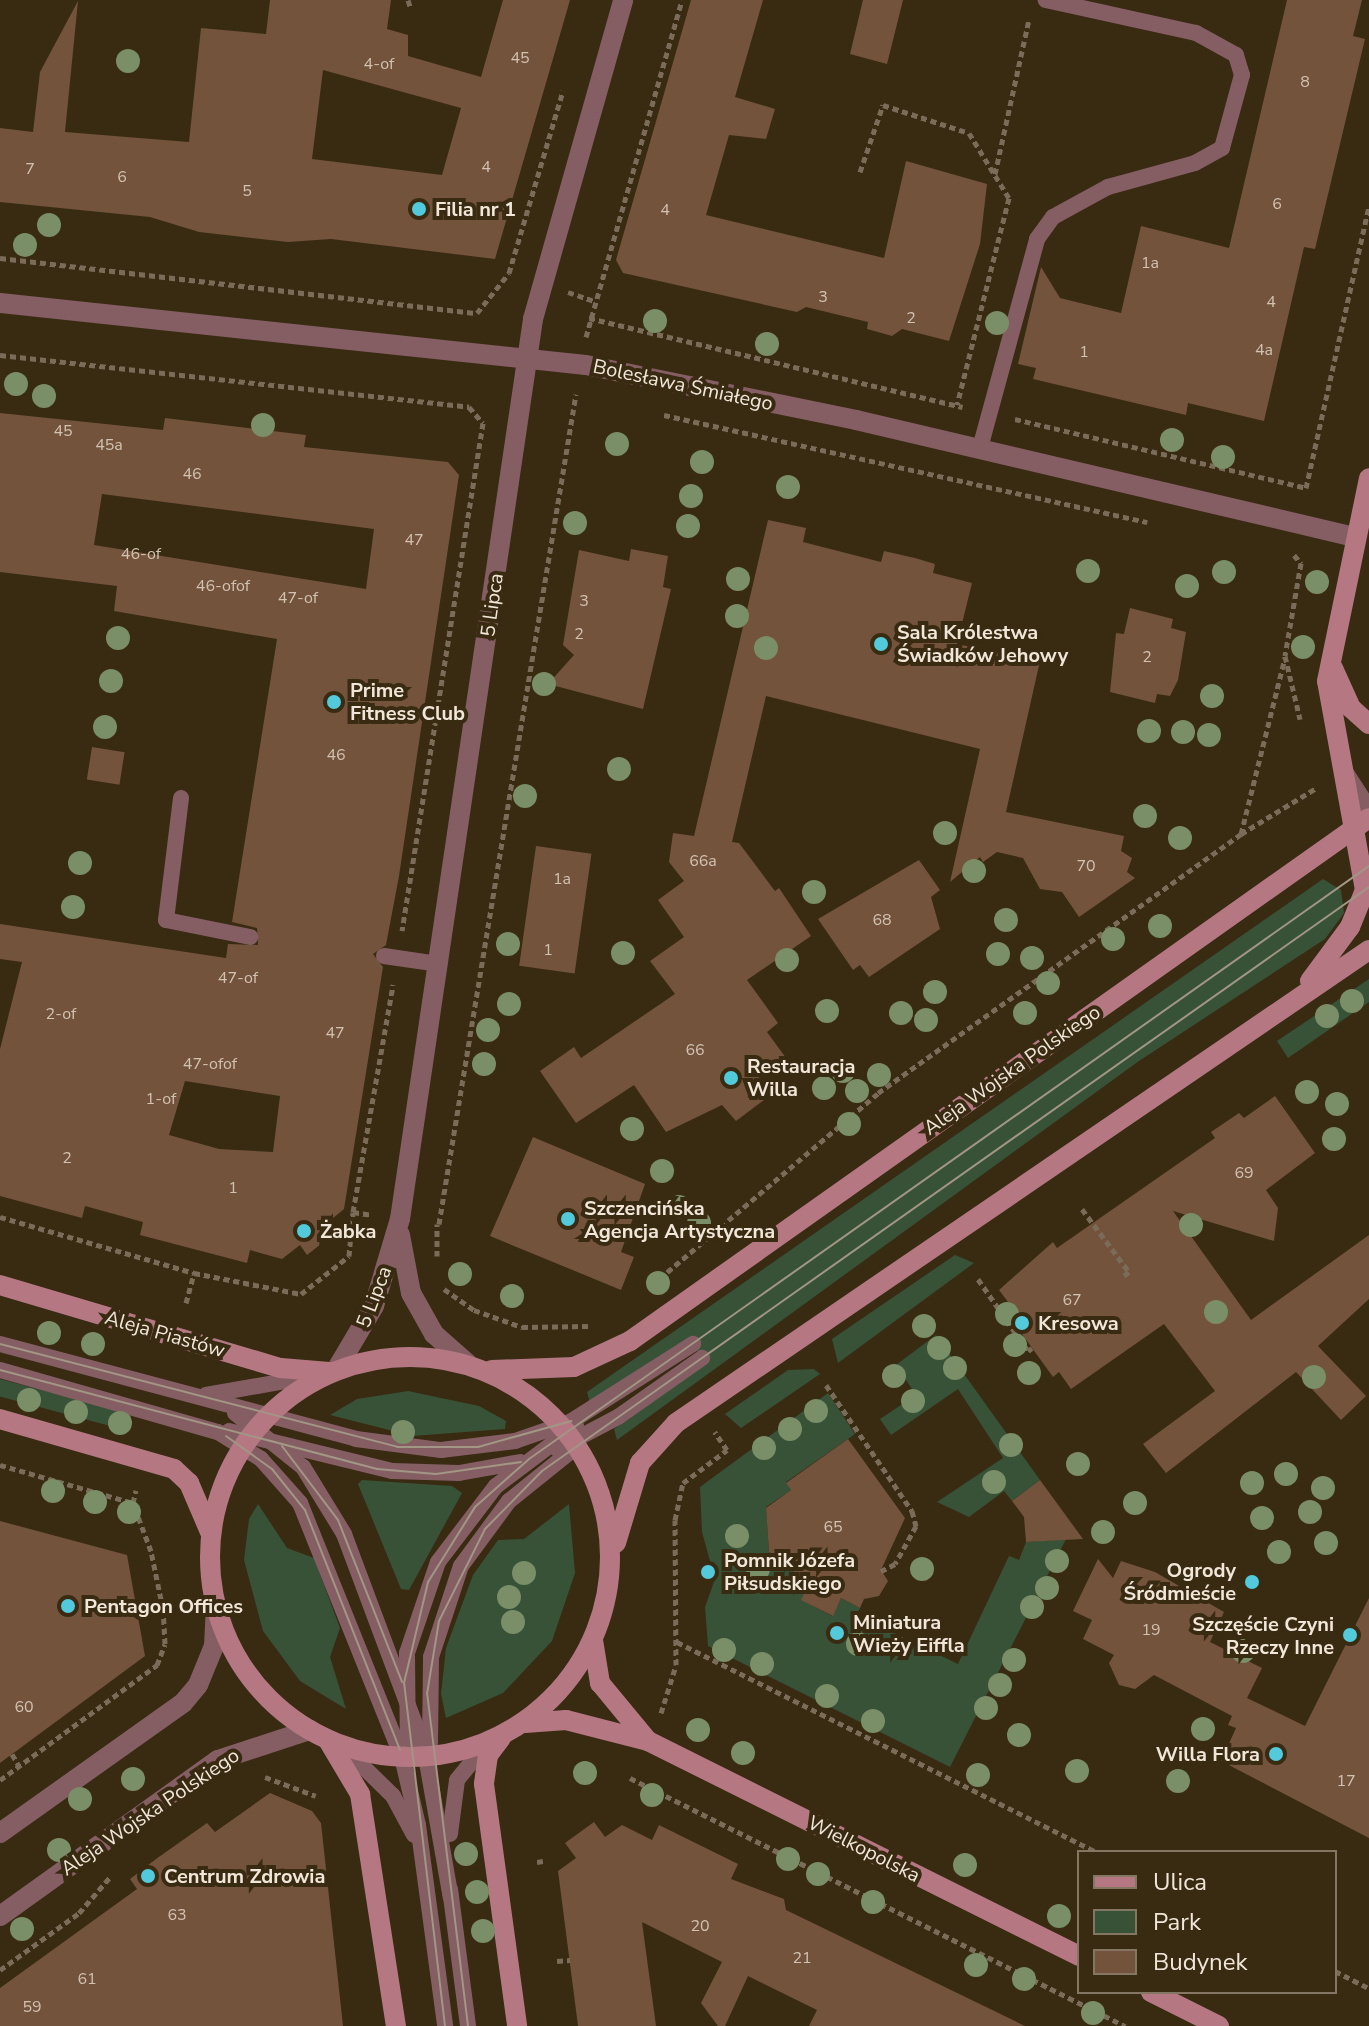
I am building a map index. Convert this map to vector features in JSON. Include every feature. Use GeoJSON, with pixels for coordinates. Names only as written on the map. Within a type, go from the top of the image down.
{"type":"FeatureCollection","features":[{"type":"Feature","properties":{"kind":"main road"},"geometry":{"type":"LineString","coordinates":[[1288,1005],[1325,964],[1360,907],[1366,875],[1365,819],[1338,753],[1328,693],[1331,649],[1369,478]]}},
{"type":"Feature","properties":{"kind":"main road"},"geometry":{"type":"LineString","coordinates":[[1331,649],[1343,696],[1369,724]]}},
{"type":"Feature","properties":{"kind":"main road","name":"Aleja Wojska Polskiego"},"geometry":{"type":"LineString","coordinates":[[335,1371],[393,1357],[474,1366],[574,1367],[630,1341],[1365,819]]}},
{"type":"Feature","properties":{"kind":"main road"},"geometry":{"type":"LineString","coordinates":[[517,2026],[484,1772],[488,1755],[567,1682],[593,1638],[610,1578],[626,1498],[640,1463],[667,1430],[1369,950]]}},
{"type":"Feature","properties":{"kind":"main road","name":"Aleja Piastów"},"geometry":{"type":"LineString","coordinates":[[0,1285],[281,1368],[335,1371]]}},
{"type":"Feature","properties":{"kind":"main road"},"geometry":{"type":"LineString","coordinates":[[474,1366],[525,1392],[570,1436],[604,1503],[610,1578]]}},
{"type":"Feature","properties":{"kind":"main road"},"geometry":{"type":"LineString","coordinates":[[211,1535],[223,1486],[254,1431],[335,1371]]}},
{"type":"Feature","properties":{"kind":"main road"},"geometry":{"type":"LineString","coordinates":[[0,1419],[174,1469],[204,1509],[211,1535],[215,1601],[251,1678],[324,1737],[348,1766],[360,1794],[396,2026]]}},
{"type":"Feature","properties":{"kind":"main road","name":"Wielkopolska"},"geometry":{"type":"LineString","coordinates":[[593,1638],[600,1683],[648,1741]]}},
{"type":"Feature","properties":{"kind":"main road","name":"Wielkopolska"},"geometry":{"type":"LineString","coordinates":[[516,1727],[566,1720],[648,1741],[1077,1955]]}},
{"type":"Feature","properties":{"kind":"main road"},"geometry":{"type":"LineString","coordinates":[[324,1737],[418,1757],[488,1742],[516,1727]]}},
{"type":"Feature","properties":{"kind":"main road"},"geometry":{"type":"LineString","coordinates":[[1155,1994],[1219,2026]]}},
{"type":"Feature","properties":{"kind":"street","name":"5 Lipca"},"geometry":{"type":"LineString","coordinates":[[335,1371],[374,1306],[400,1219],[541,284],[623,0]]}},
{"type":"Feature","properties":{"kind":"street","name":"Bolesława Śmiałego"},"geometry":{"type":"LineString","coordinates":[[0,303],[528,356],[586,365],[980,448],[1355,537]]}},
{"type":"Feature","properties":{"kind":"street","name":"5 Lipca"},"geometry":{"type":"LineString","coordinates":[[400,1219],[400,1254],[411,1293],[434,1334],[474,1366]]}},
{"type":"Feature","properties":{"kind":"street"},"geometry":{"type":"LineString","coordinates":[[0,1833],[183,1703],[198,1685],[214,1646],[215,1601]]}},
{"type":"Feature","properties":{"kind":"street","name":"Aleja Wojska Polskiego"},"geometry":{"type":"LineString","coordinates":[[0,1916],[218,1760],[324,1737]]}},
{"type":"Feature","properties":{"kind":"lane"},"geometry":{"type":"LineString","coordinates":[[980,448],[1037,239],[1053,217],[1108,187],[1195,163],[1222,148],[1242,75],[1236,55],[1196,33],[1046,0]]}},
{"type":"Feature","properties":{"kind":"lane"},"geometry":{"type":"LineString","coordinates":[[181,798],[166,920],[250,937]]}},
{"type":"Feature","properties":{"kind":"lane"},"geometry":{"type":"LineString","coordinates":[[391,957],[439,964]]}},
{"type":"Feature","properties":{"kind":"lane"},"geometry":{"type":"LineString","coordinates":[[0,1344],[181,1393],[280,1444],[407,1473],[474,1471],[529,1459]]}},
{"type":"Feature","properties":{"kind":"lane"},"geometry":{"type":"LineString","coordinates":[[404,1689],[416,1617],[438,1562],[475,1507],[529,1459],[570,1436],[642,1401],[697,1351],[646,1377],[570,1436],[499,1511],[455,1580],[431,1657],[418,1757],[421,1845],[445,2026]]}},
{"type":"Feature","properties":{"kind":"lane"},"geometry":{"type":"LineString","coordinates":[[0,1370],[174,1416],[254,1431],[426,1450],[570,1436]]}},
{"type":"Feature","properties":{"kind":"lane"},"geometry":{"type":"LineString","coordinates":[[181,1393],[245,1392],[335,1371]]}},
{"type":"Feature","properties":{"kind":"lane"},"geometry":{"type":"LineString","coordinates":[[254,1431],[315,1530],[418,1757]]}},
{"type":"Feature","properties":{"kind":"lane"},"geometry":{"type":"LineString","coordinates":[[280,1444],[317,1485],[338,1520],[404,1689],[418,1757],[442,1832],[468,2026]]}},
{"type":"Feature","properties":{"kind":"lane"},"geometry":{"type":"LineString","coordinates":[[324,1737],[393,1796],[424,1867]]}},
{"type":"Feature","properties":{"kind":"lane"},"geometry":{"type":"LineString","coordinates":[[451,1898],[457,1780],[488,1742]]}},
{"type":"Feature","properties":{"kind":"path"},"geometry":{"type":"LineString","coordinates":[[408,0],[411,9]]}},
{"type":"Feature","properties":{"kind":"path"},"geometry":{"type":"LineString","coordinates":[[436,1268],[439,1224],[575,397],[586,365],[589,318],[682,0]]}},
{"type":"Feature","properties":{"kind":"path"},"geometry":{"type":"LineString","coordinates":[[995,175],[1030,15]]}},
{"type":"Feature","properties":{"kind":"path"},"geometry":{"type":"LineString","coordinates":[[860,172],[883,105],[969,133],[1009,198],[957,405]]}},
{"type":"Feature","properties":{"kind":"path"},"geometry":{"type":"LineString","coordinates":[[1305,496],[1369,205]]}},
{"type":"Feature","properties":{"kind":"path"},"geometry":{"type":"LineString","coordinates":[[0,258],[477,313],[509,273]]}},
{"type":"Feature","properties":{"kind":"path"},"geometry":{"type":"LineString","coordinates":[[589,318],[1306,488]]}},
{"type":"Feature","properties":{"kind":"path"},"geometry":{"type":"LineString","coordinates":[[0,355],[469,407],[483,423],[391,957],[349,1256],[301,1294],[194,1273],[0,1217]]}},
{"type":"Feature","properties":{"kind":"path"},"geometry":{"type":"LineString","coordinates":[[575,397],[587,399]]}},
{"type":"Feature","properties":{"kind":"path"},"geometry":{"type":"LineString","coordinates":[[654,413],[1162,526]]}},
{"type":"Feature","properties":{"kind":"path"},"geometry":{"type":"LineString","coordinates":[[1278,550],[1292,553]]}},
{"type":"Feature","properties":{"kind":"path"},"geometry":{"type":"LineString","coordinates":[[1241,834],[1285,656]]}},
{"type":"Feature","properties":{"kind":"path"},"geometry":{"type":"LineString","coordinates":[[639,1296],[878,1093],[1241,834],[1324,784]]}},
{"type":"Feature","properties":{"kind":"path"},"geometry":{"type":"LineString","coordinates":[[1082,1209],[1129,1272],[1122,1277]]}},
{"type":"Feature","properties":{"kind":"path"},"geometry":{"type":"LineString","coordinates":[[353,1212],[371,1215]]}},
{"type":"Feature","properties":{"kind":"path"},"geometry":{"type":"LineString","coordinates":[[428,1223],[439,1224]]}},
{"type":"Feature","properties":{"kind":"path"},"geometry":{"type":"LineString","coordinates":[[186,1303],[194,1273]]}},
{"type":"Feature","properties":{"kind":"path"},"geometry":{"type":"LineString","coordinates":[[978,1279],[1028,1351],[1032,1348]]}},
{"type":"Feature","properties":{"kind":"path"},"geometry":{"type":"LineString","coordinates":[[435,1283],[474,1310],[522,1327],[568,1329],[604,1323]]}},
{"type":"Feature","properties":{"kind":"path"},"geometry":{"type":"LineString","coordinates":[[826,1385],[912,1511],[916,1526],[895,1564],[881,1571]]}},
{"type":"Feature","properties":{"kind":"path"},"geometry":{"type":"LineString","coordinates":[[659,1719],[677,1642],[675,1520],[683,1483],[727,1450],[710,1424]]}},
{"type":"Feature","properties":{"kind":"path"},"geometry":{"type":"LineString","coordinates":[[0,1465],[133,1503]]}},
{"type":"Feature","properties":{"kind":"path"},"geometry":{"type":"LineString","coordinates":[[0,1780],[157,1665],[165,1644],[163,1609],[151,1551],[133,1503],[136,1490]]}},
{"type":"Feature","properties":{"kind":"path"},"geometry":{"type":"LineString","coordinates":[[677,1642],[1093,1850]]}},
{"type":"Feature","properties":{"kind":"path"},"geometry":{"type":"LineString","coordinates":[[12,1754],[19,1766]]}},
{"type":"Feature","properties":{"kind":"path"},"geometry":{"type":"LineString","coordinates":[[250,1778],[282,1779],[316,1796]]}},
{"type":"Feature","properties":{"kind":"path"},"geometry":{"type":"LineString","coordinates":[[630,1778],[1125,2026]]}},
{"type":"Feature","properties":{"kind":"path"},"geometry":{"type":"LineString","coordinates":[[0,1970],[79,1913],[120,1866]]}},
{"type":"Feature","properties":{"kind":"path"},"geometry":{"type":"LineString","coordinates":[[557,1961],[570,1960]]}},
{"type":"Feature","properties":{"kind":"path"},"geometry":{"type":"LineString","coordinates":[[1337,1972],[1369,1988]]}},
{"type":"Feature","properties":{"kind":"green space"},"geometry":{"type":"Polygon","coordinates":[[[1323,879],[1341,890],[1344,913],[1325,939],[1139,1061],[617,1440],[614,1429],[706,1364],[689,1339],[590,1403],[587,1392],[1323,879]]]}},
{"type":"Feature","properties":{"kind":"green space"},"geometry":{"type":"Polygon","coordinates":[[[1369,979],[1369,1002],[1288,1058],[1277,1041],[1369,979]]]}},
{"type":"Feature","properties":{"kind":"green space"},"geometry":{"type":"Polygon","coordinates":[[[955,1255],[974,1263],[838,1363],[832,1339],[955,1255]]]}},
{"type":"Feature","properties":{"kind":"green space"},"geometry":{"type":"Polygon","coordinates":[[[936,1335],[1040,1480],[1012,1501],[1004,1491],[969,1517],[937,1502],[1003,1458],[958,1389],[891,1435],[880,1419],[916,1395],[896,1365],[936,1335]]]}},
{"type":"Feature","properties":{"kind":"green space"},"geometry":{"type":"Polygon","coordinates":[[[814,1369],[820,1374],[741,1428],[725,1414],[788,1370],[814,1369]]]}},
{"type":"Feature","properties":{"kind":"green space"},"geometry":{"type":"Polygon","coordinates":[[[0,1379],[131,1414],[127,1431],[0,1397],[0,1379]]]}},
{"type":"Feature","properties":{"kind":"green space"},"geometry":{"type":"Polygon","coordinates":[[[408,1391],[479,1406],[506,1421],[505,1429],[413,1436],[330,1415],[357,1399],[408,1391]]]}},
{"type":"Feature","properties":{"kind":"green space"},"geometry":{"type":"Polygon","coordinates":[[[828,1393],[855,1434],[786,1482],[791,1490],[766,1507],[769,1552],[797,1566],[793,1573],[810,1582],[802,1600],[832,1616],[841,1598],[860,1608],[857,1615],[958,1664],[1009,1556],[1019,1560],[1026,1542],[1066,1539],[950,1767],[708,1646],[705,1607],[715,1579],[702,1532],[700,1487],[828,1393]]]}},
{"type":"Feature","properties":{"kind":"green space"},"geometry":{"type":"Polygon","coordinates":[[[362,1480],[452,1486],[462,1493],[409,1590],[401,1589],[358,1484],[362,1480]]]}},
{"type":"Feature","properties":{"kind":"green space"},"geometry":{"type":"Polygon","coordinates":[[[258,1504],[287,1548],[314,1558],[340,1628],[330,1657],[346,1709],[300,1681],[263,1631],[244,1560],[249,1519],[258,1504]]]}},
{"type":"Feature","properties":{"kind":"green space"},"geometry":{"type":"Polygon","coordinates":[[[569,1504],[575,1573],[552,1641],[503,1693],[446,1718],[441,1694],[446,1648],[473,1575],[498,1540],[524,1539],[569,1504]]]}},
{"type":"Feature","properties":{"kind":"building"},"geometry":{"type":"Polygon","coordinates":[[[270,0],[391,0],[387,29],[408,35],[408,56],[481,77],[503,0],[570,0],[495,259],[331,239],[288,242],[199,232],[150,217],[0,202],[0,128],[33,132],[40,72],[78,1],[65,132],[189,142],[201,28],[266,34],[270,0]],[[323,70],[312,159],[442,175],[461,108],[323,70]]]}},
{"type":"Feature","properties":{"kind":"building"},"geometry":{"type":"Polygon","coordinates":[[[691,0],[763,0],[735,97],[775,109],[766,139],[729,135],[706,215],[884,258],[906,161],[987,184],[980,244],[949,341],[902,329],[892,336],[867,329],[868,322],[806,307],[797,312],[623,273],[616,260],[691,0]]]}},
{"type":"Feature","properties":{"kind":"building"},"geometry":{"type":"Polygon","coordinates":[[[863,0],[903,0],[887,64],[850,54],[863,0]]]}},
{"type":"Feature","properties":{"kind":"building"},"geometry":{"type":"Polygon","coordinates":[[[1287,0],[1362,0],[1353,36],[1365,39],[1315,249],[1304,247],[1264,421],[1188,403],[1186,415],[1033,379],[1036,368],[1018,364],[1041,267],[1060,298],[1121,313],[1141,226],[1229,248],[1287,0]]]}},
{"type":"Feature","properties":{"kind":"building"},"geometry":{"type":"Polygon","coordinates":[[[0,413],[163,430],[165,418],[306,435],[304,447],[448,462],[459,475],[399,876],[386,945],[373,954],[383,967],[344,1209],[327,1223],[335,1233],[307,1255],[300,1245],[282,1259],[250,1250],[247,1263],[140,1235],[143,1222],[85,1206],[82,1218],[0,1196],[0,1049],[22,962],[0,959],[0,924],[226,958],[228,944],[258,945],[257,928],[232,922],[277,639],[114,611],[117,586],[0,572],[0,413]],[[102,494],[94,545],[366,589],[374,529],[102,494]],[[185,1081],[169,1135],[219,1149],[273,1152],[280,1096],[185,1081]]]}},
{"type":"Feature","properties":{"kind":"building"},"geometry":{"type":"Polygon","coordinates":[[[768,520],[806,528],[803,542],[881,562],[884,551],[915,558],[935,564],[933,573],[972,583],[957,644],[1040,661],[1006,812],[1124,836],[1121,851],[1132,858],[1127,872],[1135,878],[1079,917],[1062,892],[1040,889],[1023,858],[997,852],[983,862],[980,857],[950,882],[980,749],[766,696],[732,842],[739,843],[775,891],[779,888],[811,936],[747,980],[778,1023],[767,1032],[786,1058],[757,1079],[768,1097],[736,1121],[722,1105],[666,1132],[634,1085],[576,1123],[540,1071],[574,1047],[581,1058],[675,994],[650,961],[684,937],[658,900],[684,881],[669,862],[673,833],[694,836],[768,520]]]}},
{"type":"Feature","properties":{"kind":"building"},"geometry":{"type":"Polygon","coordinates":[[[631,549],[668,556],[663,587],[671,589],[643,709],[548,684],[574,655],[563,645],[579,550],[629,561],[631,549]]]}},
{"type":"Feature","properties":{"kind":"building"},"geometry":{"type":"Polygon","coordinates":[[[1130,608],[1173,619],[1171,628],[1186,632],[1178,680],[1170,696],[1157,694],[1155,703],[1110,692],[1116,633],[1124,634],[1130,608]]]}},
{"type":"Feature","properties":{"kind":"building"},"geometry":{"type":"Polygon","coordinates":[[[92,747],[125,752],[119,785],[87,780],[92,747]]]}},
{"type":"Feature","properties":{"kind":"building"},"geometry":{"type":"Polygon","coordinates":[[[536,846],[591,854],[575,974],[519,966],[536,846]]]}},
{"type":"Feature","properties":{"kind":"building"},"geometry":{"type":"Polygon","coordinates":[[[919,860],[940,890],[931,897],[940,929],[869,977],[860,965],[853,970],[818,919],[919,860]]]}},
{"type":"Feature","properties":{"kind":"building"},"geometry":{"type":"Polygon","coordinates":[[[1275,1096],[1315,1153],[1266,1190],[1278,1208],[1274,1241],[1173,1211],[1251,1320],[1369,1235],[1369,1299],[1318,1346],[1366,1396],[1341,1420],[1296,1372],[1166,1473],[1143,1444],[1215,1391],[1164,1324],[1071,1389],[1059,1372],[1053,1377],[1014,1323],[1020,1318],[999,1290],[1053,1242],[1057,1248],[1215,1138],[1211,1132],[1239,1113],[1244,1118],[1275,1096]]]}},
{"type":"Feature","properties":{"kind":"building"},"geometry":{"type":"Polygon","coordinates":[[[533,1137],[645,1184],[621,1252],[634,1257],[621,1290],[490,1236],[533,1137]]]}},
{"type":"Feature","properties":{"kind":"building"},"geometry":{"type":"Polygon","coordinates":[[[848,1439],[905,1518],[881,1570],[888,1581],[879,1596],[864,1599],[860,1608],[841,1598],[833,1616],[801,1600],[810,1582],[793,1573],[797,1566],[769,1552],[766,1508],[791,1490],[786,1483],[848,1439]]]}},
{"type":"Feature","properties":{"kind":"building"},"geometry":{"type":"Polygon","coordinates":[[[1040,1480],[1083,1539],[1026,1542],[1024,1517],[1012,1501],[1040,1480]]]}},
{"type":"Feature","properties":{"kind":"building","name":"Pentagon Offices"},"geometry":{"type":"Polygon","coordinates":[[[0,1521],[127,1555],[145,1656],[0,1763],[0,1521]]]}},
{"type":"Feature","properties":{"kind":"building"},"geometry":{"type":"Polygon","coordinates":[[[1098,1559],[1113,1578],[1121,1561],[1155,1572],[1224,1612],[1210,1642],[1262,1668],[1247,1698],[1305,1726],[1369,1598],[1369,1838],[1221,1761],[1236,1728],[1228,1725],[1232,1716],[1154,1675],[1135,1689],[1119,1685],[1109,1663],[1114,1655],[1083,1639],[1092,1620],[1073,1611],[1098,1559]]]}},
{"type":"Feature","properties":{"kind":"building"},"geometry":{"type":"Polygon","coordinates":[[[270,1793],[312,1811],[321,1823],[343,2026],[0,2026],[0,1988],[137,1889],[130,1879],[156,1859],[207,1823],[215,1832],[270,1793]]]}},
{"type":"Feature","properties":{"kind":"building"},"geometry":{"type":"Polygon","coordinates":[[[594,1822],[605,1837],[622,1825],[652,1840],[659,1825],[738,1864],[731,1879],[784,1899],[786,1910],[1025,2026],[809,2026],[817,2010],[748,1976],[725,2026],[718,2026],[701,2003],[722,1962],[642,1922],[656,2026],[578,2026],[558,1871],[576,1858],[565,1843],[594,1822]]]}},
{"type":"Feature","properties":{"kind":"tram line"},"geometry":{"type":"LineString","coordinates":[[445,2026],[404,1683],[428,1582],[475,1507],[529,1459],[1369,866]]}},
{"type":"Feature","properties":{"kind":"tram line"},"geometry":{"type":"LineString","coordinates":[[468,2026],[427,1694],[439,1621],[485,1529],[542,1471],[1369,887]]}},
{"type":"Feature","properties":{"kind":"tram line"},"geometry":{"type":"LineString","coordinates":[[0,1344],[397,1447],[478,1447],[571,1421]]}},
{"type":"Feature","properties":{"kind":"tram line"},"geometry":{"type":"LineString","coordinates":[[0,1370],[377,1469],[436,1474],[521,1462]]}},
{"type":"Feature","properties":{"kind":"tram line"},"geometry":{"type":"LineString","coordinates":[[226,1436],[272,1469],[305,1510],[400,1750]]}},
{"type":"Feature","properties":{"kind":"tram line"},"geometry":{"type":"LineString","coordinates":[[282,1446],[338,1520],[402,1682]]}},
{"type":"Feature","properties":{"kind":"place","name":"Filia nr 1"},"geometry":{"type":"Point","coordinates":[419,209]}},
{"type":"Feature","properties":{"kind":"place","name":"Sala Królestwa Świadków Jehowy"},"geometry":{"type":"Point","coordinates":[881,644]}},
{"type":"Feature","properties":{"kind":"place","name":"Prime Fitness Club"},"geometry":{"type":"Point","coordinates":[334,702]}},
{"type":"Feature","properties":{"kind":"place","name":"Restauracja Willa"},"geometry":{"type":"Point","coordinates":[731,1078]}},
{"type":"Feature","properties":{"kind":"place","name":"Szczencińska Agencja Artystyczna"},"geometry":{"type":"Point","coordinates":[568,1219]}},
{"type":"Feature","properties":{"kind":"place","name":"Żabka"},"geometry":{"type":"Point","coordinates":[304,1231]}},
{"type":"Feature","properties":{"kind":"place","name":"Kresowa"},"geometry":{"type":"Point","coordinates":[1022,1323]}},
{"type":"Feature","properties":{"kind":"place","name":"Pomnik Józefa Piłsudskiego"},"geometry":{"type":"Point","coordinates":[708,1572]}},
{"type":"Feature","properties":{"kind":"place","name":"Ogrody Śródmieście"},"geometry":{"type":"Point","coordinates":[1252,1582]}},
{"type":"Feature","properties":{"kind":"place","name":"Pentagon Offices"},"geometry":{"type":"Point","coordinates":[68,1606]}},
{"type":"Feature","properties":{"kind":"place","name":"Miniatura Wieży Eiffla"},"geometry":{"type":"Point","coordinates":[837,1633]}},
{"type":"Feature","properties":{"kind":"place","name":"Szczęście Czyni Rzeczy Inne"},"geometry":{"type":"Point","coordinates":[1350,1635]}},
{"type":"Feature","properties":{"kind":"place","name":"Willa Flora"},"geometry":{"type":"Point","coordinates":[1276,1754]}},
{"type":"Feature","properties":{"kind":"place","name":"Centrum Zdrowia"},"geometry":{"type":"Point","coordinates":[148,1876]}}]}
